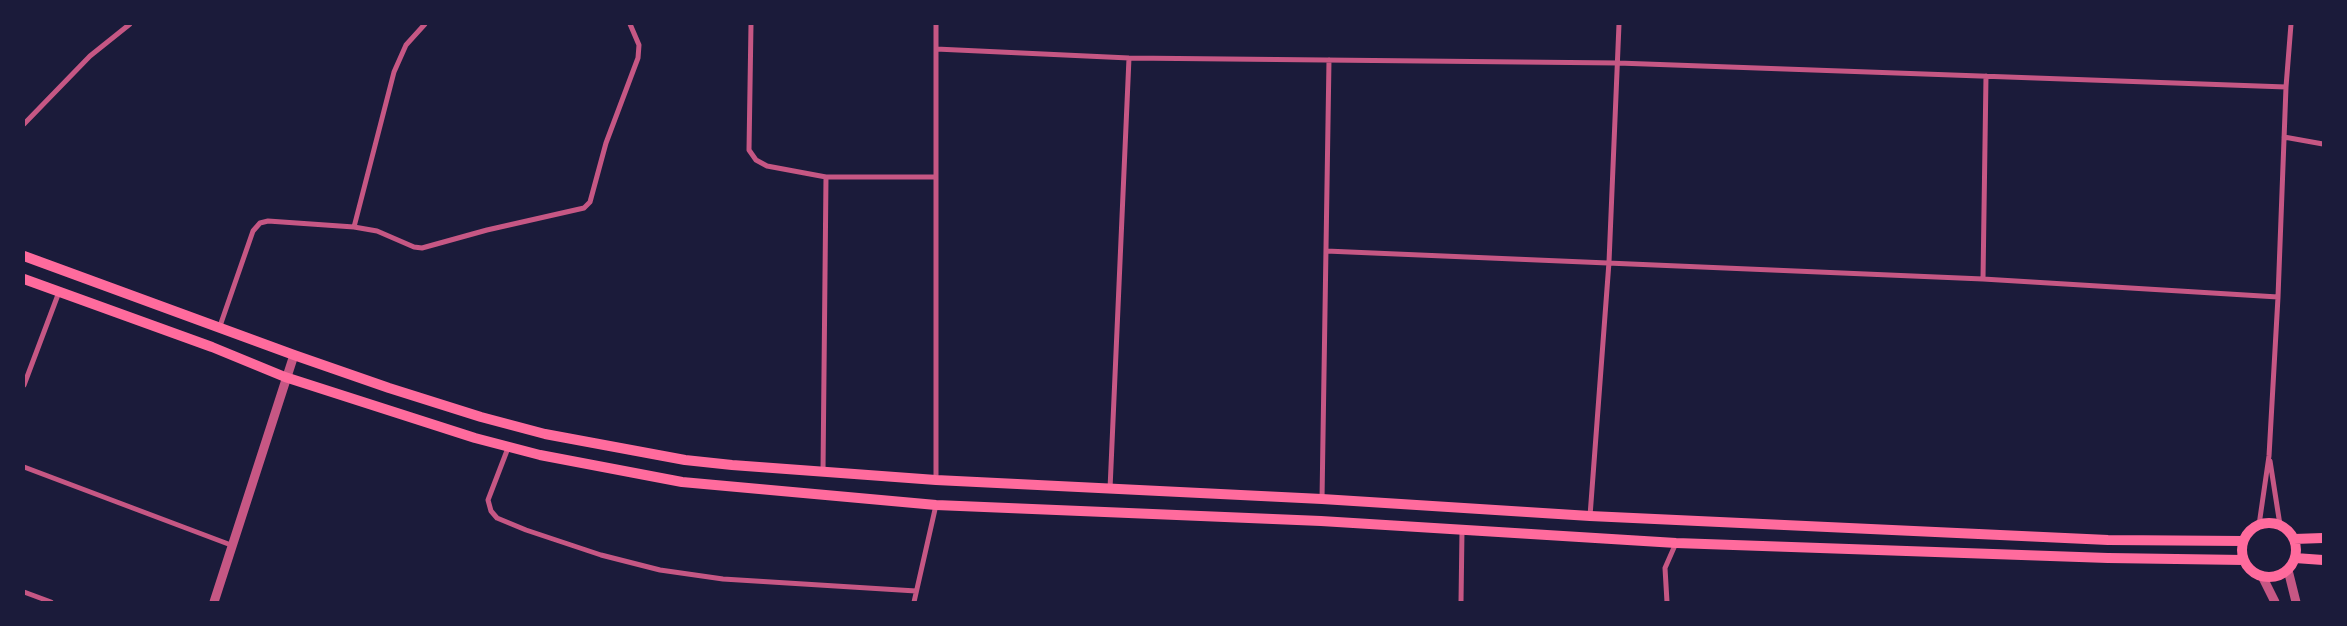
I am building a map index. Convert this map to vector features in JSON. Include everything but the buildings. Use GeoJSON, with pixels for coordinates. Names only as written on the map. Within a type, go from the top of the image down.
{"type":"FeatureCollection","features":[{"type":"Feature","properties":{"kind":"main road"},"geometry":{"type":"LineString","coordinates":[[24,256],[398,391],[545,434],[685,460],[732,466],[936,480],[1322,499],[1590,516],[2108,540],[2243,541]]}},
{"type":"Feature","properties":{"kind":"main road"},"geometry":{"type":"LineString","coordinates":[[24,279],[212,347],[285,377],[508,448],[682,482],[936,505],[1320,521],[1676,544],[2108,558],[2244,560]]}},
{"type":"Feature","properties":{"kind":"main road"},"geometry":{"type":"LineString","coordinates":[[2280,524],[2289,531],[2294,539],[2295,558],[2288,570],[2280,575],[2262,576],[2251,570],[2244,560],[2243,541],[2246,534],[2258,525],[2280,524]]}},
{"type":"Feature","properties":{"kind":"main road"},"geometry":{"type":"LineString","coordinates":[[2294,539],[2323,538]]}},
{"type":"Feature","properties":{"kind":"main road"},"geometry":{"type":"LineString","coordinates":[[2295,558],[2323,560]]}},
{"type":"Feature","properties":{"kind":"street"},"geometry":{"type":"LineString","coordinates":[[24,124],[90,56],[130,24]]}},
{"type":"Feature","properties":{"kind":"street"},"geometry":{"type":"LineString","coordinates":[[354,227],[394,72],[406,44],[425,24]]}},
{"type":"Feature","properties":{"kind":"street"},"geometry":{"type":"LineString","coordinates":[[220,326],[253,231],[260,223],[268,221],[354,227],[377,231],[414,247],[422,248],[487,230],[584,208],[590,202],[606,143],[638,58],[639,45],[630,24]]}},
{"type":"Feature","properties":{"kind":"street"},"geometry":{"type":"LineString","coordinates":[[751,24],[749,150],[756,160],[767,166],[826,177],[936,177]]}},
{"type":"Feature","properties":{"kind":"street"},"geometry":{"type":"LineString","coordinates":[[936,24],[936,480]]}},
{"type":"Feature","properties":{"kind":"street"},"geometry":{"type":"LineString","coordinates":[[1590,516],[1609,262],[1619,24]]}},
{"type":"Feature","properties":{"kind":"street"},"geometry":{"type":"LineString","coordinates":[[2258,525],[2269,456],[2278,298],[2286,87],[2291,24]]}},
{"type":"Feature","properties":{"kind":"street"},"geometry":{"type":"LineString","coordinates":[[936,50],[1129,58],[1618,63],[2286,87]]}},
{"type":"Feature","properties":{"kind":"street"},"geometry":{"type":"LineString","coordinates":[[1110,490],[1129,58]]}},
{"type":"Feature","properties":{"kind":"street"},"geometry":{"type":"LineString","coordinates":[[1322,499],[1329,60]]}},
{"type":"Feature","properties":{"kind":"street"},"geometry":{"type":"LineString","coordinates":[[1983,279],[1986,76]]}},
{"type":"Feature","properties":{"kind":"street"},"geometry":{"type":"LineString","coordinates":[[2284,137],[2323,144]]}},
{"type":"Feature","properties":{"kind":"street"},"geometry":{"type":"LineString","coordinates":[[823,471],[826,177]]}},
{"type":"Feature","properties":{"kind":"street"},"geometry":{"type":"LineString","coordinates":[[1326,251],[1983,279],[2278,298]]}},
{"type":"Feature","properties":{"kind":"street"},"geometry":{"type":"LineString","coordinates":[[24,385],[59,292]]}},
{"type":"Feature","properties":{"kind":"street"},"geometry":{"type":"LineString","coordinates":[[214,602],[285,377],[294,355]]}},
{"type":"Feature","properties":{"kind":"street"},"geometry":{"type":"LineString","coordinates":[[508,448],[488,500],[490,511],[497,518],[526,530],[601,555],[660,570],[723,579],[916,591]]}},
{"type":"Feature","properties":{"kind":"street"},"geometry":{"type":"LineString","coordinates":[[2269,456],[2280,524]]}},
{"type":"Feature","properties":{"kind":"street"},"geometry":{"type":"LineString","coordinates":[[24,466],[231,545]]}},
{"type":"Feature","properties":{"kind":"street"},"geometry":{"type":"LineString","coordinates":[[914,602],[936,505]]}},
{"type":"Feature","properties":{"kind":"street"},"geometry":{"type":"LineString","coordinates":[[1461,602],[1462,531]]}},
{"type":"Feature","properties":{"kind":"street"},"geometry":{"type":"LineString","coordinates":[[1667,602],[1665,568],[1676,544]]}},
{"type":"Feature","properties":{"kind":"street"},"geometry":{"type":"LineString","coordinates":[[2288,570],[2296,602]]}},
{"type":"Feature","properties":{"kind":"street"},"geometry":{"type":"LineString","coordinates":[[2262,576],[2275,602]]}},
{"type":"Feature","properties":{"kind":"street"},"geometry":{"type":"LineString","coordinates":[[24,592],[51,602]]}}]}
